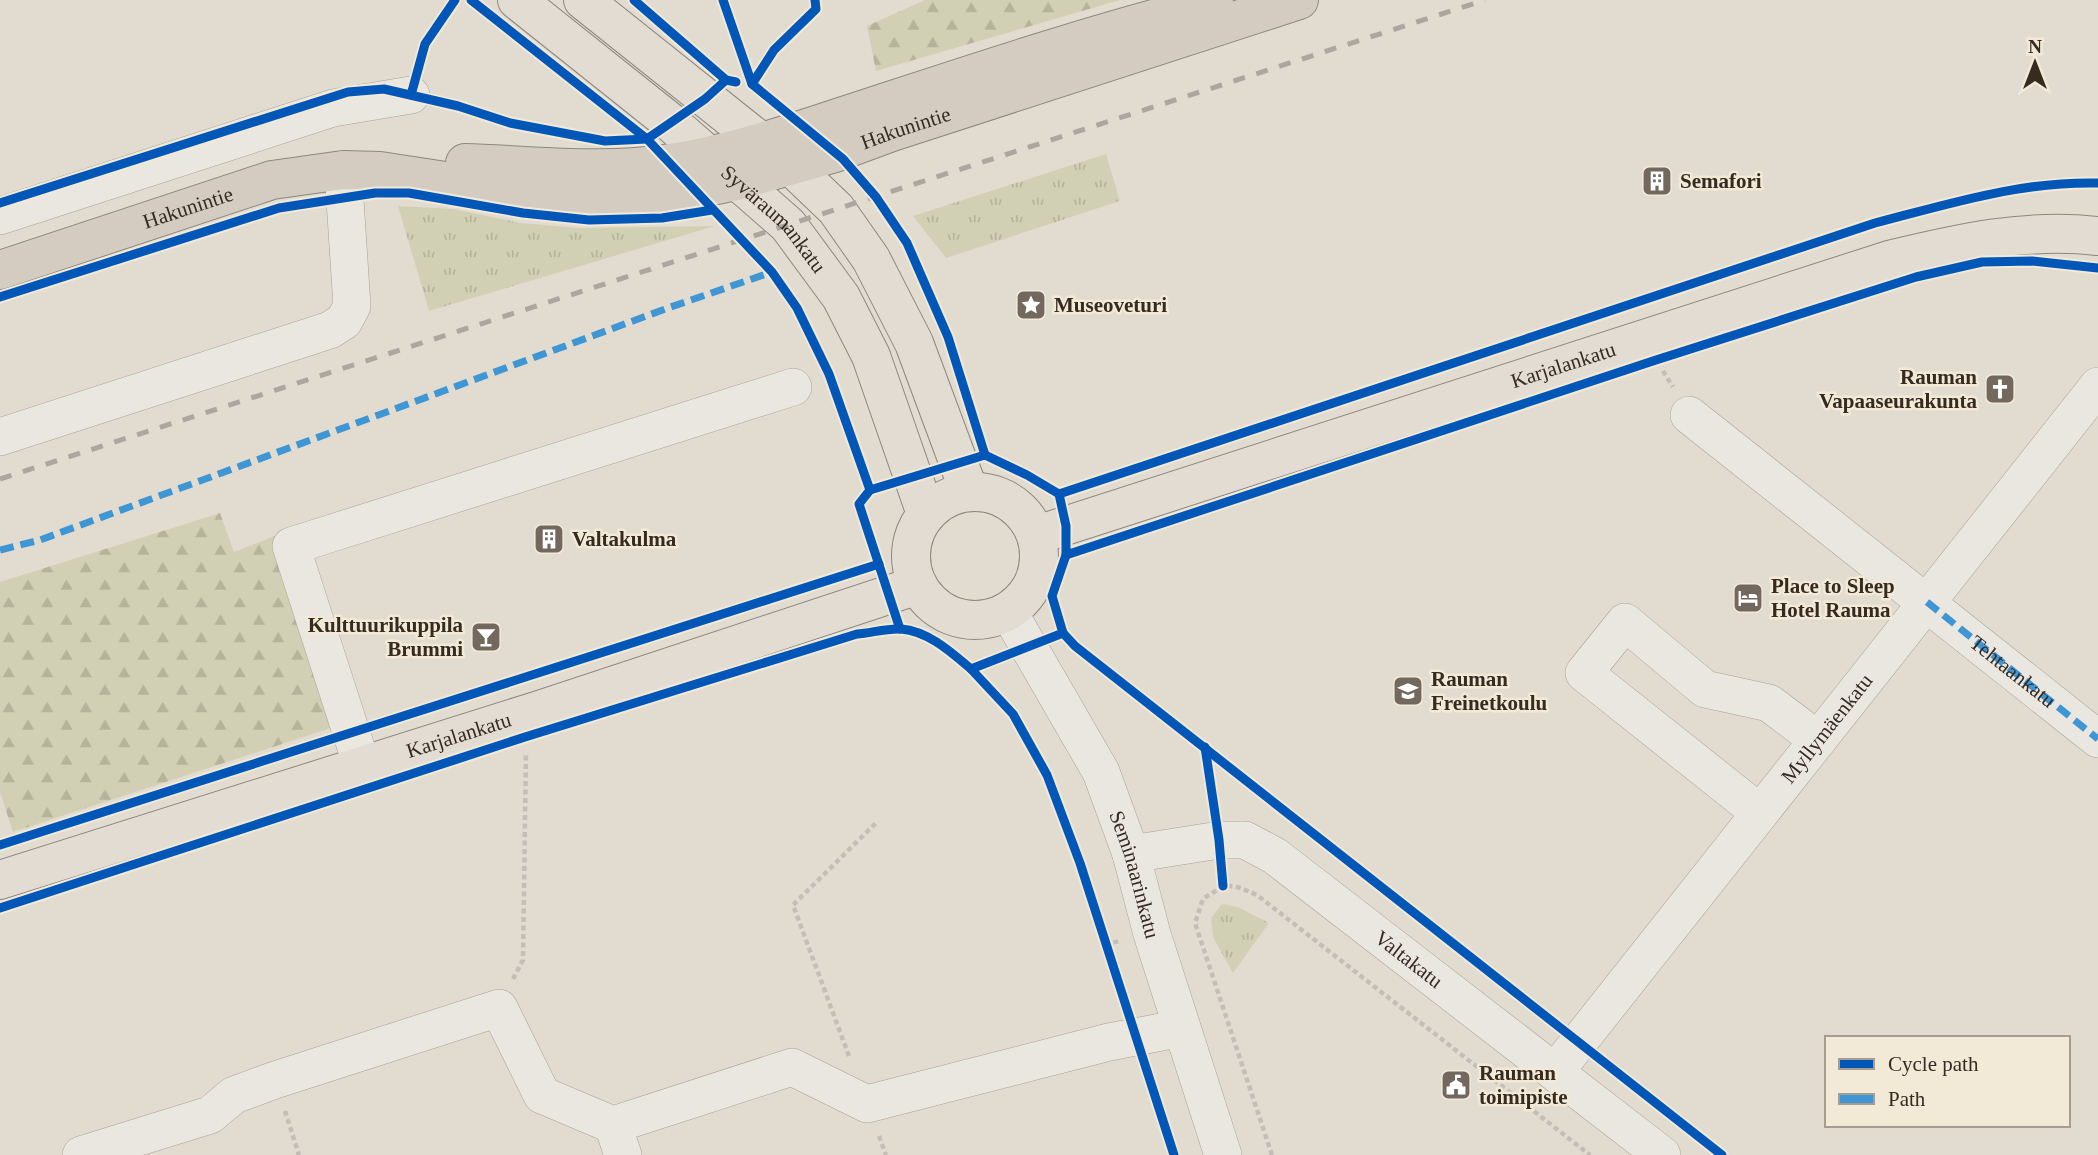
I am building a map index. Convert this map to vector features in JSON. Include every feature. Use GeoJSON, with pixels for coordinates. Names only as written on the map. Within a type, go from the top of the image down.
{"type":"FeatureCollection","features":[{"type":"Feature","properties":{"kind":"highway","name":"Hakunintie"},"geometry":{"type":"LineString","coordinates":[[0,270],[272,180],[445,163],[630,166],[669,164],[707,156],[760,142],[993,67],[1226,0]]}},
{"type":"Feature","properties":{"kind":"highway","name":"Hakunintie"},"geometry":{"type":"LineString","coordinates":[[361,171],[542,196],[594,200],[653,198],[736,181],[791,166],[1299,0]]}},
{"type":"Feature","properties":{"kind":"main road","name":"Syväraumankatu"},"geometry":{"type":"LineString","coordinates":[[517,0],[670,122],[788,225],[841,297],[871,356],[926,514]]}},
{"type":"Feature","properties":{"kind":"main road"},"geometry":{"type":"LineString","coordinates":[[583,0],[791,166],[836,209],[871,258],[914,343],[969,491]]}},
{"type":"Feature","properties":{"kind":"main road","name":"Karjalankatu"},"geometry":{"type":"LineString","coordinates":[[1037,535],[1889,260],[1980,239],[2064,232],[2098,236]]}},
{"type":"Feature","properties":{"kind":"main road"},"geometry":{"type":"LineString","coordinates":[[969,491],[997,495],[1014,503],[1027,517],[1037,535],[1040,558],[1035,582],[1023,600],[1008,611],[989,619],[964,620],[933,605],[918,585],[911,562],[914,536],[926,514],[939,502],[957,493],[969,491]]}},
{"type":"Feature","properties":{"kind":"main road","name":"Karjalankatu"},"geometry":{"type":"LineString","coordinates":[[0,880],[362,766],[918,585]]}},
{"type":"Feature","properties":{"kind":"street"},"geometry":{"type":"LineString","coordinates":[[0,216],[333,108],[411,95]]}},
{"type":"Feature","properties":{"kind":"street"},"geometry":{"type":"LineString","coordinates":[[0,437],[330,330],[344,321],[352,306],[361,171]]}},
{"type":"Feature","properties":{"kind":"street","name":"Myllymäenkatu"},"geometry":{"type":"LineString","coordinates":[[1555,1072],[2098,386]]}},
{"type":"Feature","properties":{"kind":"street"},"geometry":{"type":"LineString","coordinates":[[362,766],[290,546],[793,387]]}},
{"type":"Feature","properties":{"kind":"street","name":"Tehtaankatu"},"geometry":{"type":"LineString","coordinates":[[1689,415],[2098,739]]}},
{"type":"Feature","properties":{"kind":"street","name":"Seminaarinkatu"},"geometry":{"type":"LineString","coordinates":[[1008,611],[1101,772],[1131,855],[1152,934],[1223,1155]]}},
{"type":"Feature","properties":{"kind":"street"},"geometry":{"type":"LineString","coordinates":[[1760,813],[1584,673],[1625,622],[1705,688],[1769,703],[1818,740]]}},
{"type":"Feature","properties":{"kind":"street","name":"Valtakatu"},"geometry":{"type":"LineString","coordinates":[[1131,855],[1219,840],[1245,840],[1275,856],[1662,1155]]}},
{"type":"Feature","properties":{"kind":"street"},"geometry":{"type":"LineString","coordinates":[[81,1155],[210,1115],[234,1095],[275,1080],[499,1008],[542,1095],[618,1140],[792,1067],[867,1104],[1118,1040],[1182,1028]]}},
{"type":"Feature","properties":{"kind":"path"},"geometry":{"type":"LineString","coordinates":[[1649,338],[1656,360],[1689,415]]}},
{"type":"Feature","properties":{"kind":"path"},"geometry":{"type":"LineString","coordinates":[[499,1008],[523,960],[526,751]]}},
{"type":"Feature","properties":{"kind":"path"},"geometry":{"type":"LineString","coordinates":[[878,821],[793,905],[886,1155]]}},
{"type":"Feature","properties":{"kind":"path"},"geometry":{"type":"LineString","coordinates":[[1219,840],[1223,886]]}},
{"type":"Feature","properties":{"kind":"path"},"geometry":{"type":"LineString","coordinates":[[1272,1155],[1195,923],[1203,899],[1223,886],[1236,886],[1257,895],[1590,1155]]}},
{"type":"Feature","properties":{"kind":"path"},"geometry":{"type":"LineString","coordinates":[[1102,933],[1110,957]]}},
{"type":"Feature","properties":{"kind":"path"},"geometry":{"type":"LineString","coordinates":[[275,1080],[299,1155]]}},
{"type":"Feature","properties":{"kind":"green space"},"geometry":{"type":"Polygon","coordinates":[[[925,0],[1120,0],[876,71],[867,26],[925,0]]]}},
{"type":"Feature","properties":{"kind":"green space"},"geometry":{"type":"Polygon","coordinates":[[[1106,154],[1120,201],[946,258],[913,216],[1106,154]]]}},
{"type":"Feature","properties":{"kind":"green space"},"geometry":{"type":"Polygon","coordinates":[[[398,206],[454,209],[521,223],[579,228],[715,226],[429,311],[398,206]]]}},
{"type":"Feature","properties":{"kind":"green space"},"geometry":{"type":"Polygon","coordinates":[[[220,513],[234,552],[275,536],[334,727],[13,832],[0,792],[0,582],[220,513]]]}},
{"type":"Feature","properties":{"kind":"green space"},"geometry":{"type":"Polygon","coordinates":[[[1222,904],[1238,907],[1269,923],[1233,973],[1213,937],[1211,918],[1222,904]]]}},
{"type":"Feature","properties":{"kind":"railway"},"geometry":{"type":"LineString","coordinates":[[0,479],[1485,0]]}},
{"type":"Feature","properties":{"kind":"marked path"},"geometry":{"type":"LineString","coordinates":[[0,550],[40,540],[772,272]]}},
{"type":"Feature","properties":{"kind":"marked path"},"geometry":{"type":"LineString","coordinates":[[1927,602],[2098,739]]}},
{"type":"Feature","properties":{"kind":"cycle path"},"geometry":{"type":"LineString","coordinates":[[411,95],[425,44],[455,0]]}},
{"type":"Feature","properties":{"kind":"cycle path"},"geometry":{"type":"LineString","coordinates":[[471,0],[647,139],[772,272],[797,308],[829,374],[870,490]]}},
{"type":"Feature","properties":{"kind":"cycle path"},"geometry":{"type":"LineString","coordinates":[[634,0],[726,80],[736,82]]}},
{"type":"Feature","properties":{"kind":"cycle path"},"geometry":{"type":"LineString","coordinates":[[723,0],[752,84],[843,159],[876,197],[907,243],[948,337],[985,455]]}},
{"type":"Feature","properties":{"kind":"cycle path"},"geometry":{"type":"LineString","coordinates":[[752,84],[774,50],[816,9],[815,0]]}},
{"type":"Feature","properties":{"kind":"cycle path"},"geometry":{"type":"LineString","coordinates":[[0,203],[348,92],[384,89],[458,106],[510,123],[605,141],[647,139],[705,99],[726,80]]}},
{"type":"Feature","properties":{"kind":"cycle path"},"geometry":{"type":"LineString","coordinates":[[1059,494],[1875,223],[2013,190],[2069,183],[2098,183]]}},
{"type":"Feature","properties":{"kind":"cycle path"},"geometry":{"type":"LineString","coordinates":[[0,297],[279,208],[375,193],[409,193],[523,213],[589,220],[662,218],[712,210]]}},
{"type":"Feature","properties":{"kind":"cycle path"},"geometry":{"type":"LineString","coordinates":[[900,629],[859,504],[870,490],[985,455],[1059,494],[1066,526],[1066,555],[1916,277],[1982,262],[2032,261],[2098,268]]}},
{"type":"Feature","properties":{"kind":"cycle path"},"geometry":{"type":"LineString","coordinates":[[0,908],[525,737],[857,634],[890,629],[921,634],[939,643],[971,669],[1063,633],[1052,596],[1066,555]]}},
{"type":"Feature","properties":{"kind":"cycle path"},"geometry":{"type":"LineString","coordinates":[[0,845],[879,564]]}},
{"type":"Feature","properties":{"kind":"cycle path"},"geometry":{"type":"LineString","coordinates":[[1063,633],[1075,646],[1722,1155]]}},
{"type":"Feature","properties":{"kind":"cycle path"},"geometry":{"type":"LineString","coordinates":[[971,669],[1013,714],[1047,775],[1080,863],[1174,1155]]}},
{"type":"Feature","properties":{"kind":"cycle path"},"geometry":{"type":"LineString","coordinates":[[1205,747],[1223,886]]}},
{"type":"Feature","properties":{"kind":"place","name":"Semafori"},"geometry":{"type":"Point","coordinates":[1657,181]}},
{"type":"Feature","properties":{"kind":"place","name":"Museoveturi"},"geometry":{"type":"Point","coordinates":[1031,305]}},
{"type":"Feature","properties":{"kind":"place","name":"Rauman Vapaaseurakunta"},"geometry":{"type":"Point","coordinates":[2000,389]}},
{"type":"Feature","properties":{"kind":"place","name":"Valtakulma"},"geometry":{"type":"Point","coordinates":[549,539]}},
{"type":"Feature","properties":{"kind":"place","name":"Place to Sleep Hotel Rauma"},"geometry":{"type":"Point","coordinates":[1748,598]}},
{"type":"Feature","properties":{"kind":"place","name":"Kulttuurikuppila Brummi"},"geometry":{"type":"Point","coordinates":[486,637]}},
{"type":"Feature","properties":{"kind":"place","name":"Rauman Freinetkoulu"},"geometry":{"type":"Point","coordinates":[1408,691]}},
{"type":"Feature","properties":{"kind":"place","name":"Rauman toimipiste"},"geometry":{"type":"Point","coordinates":[1456,1085]}}]}
